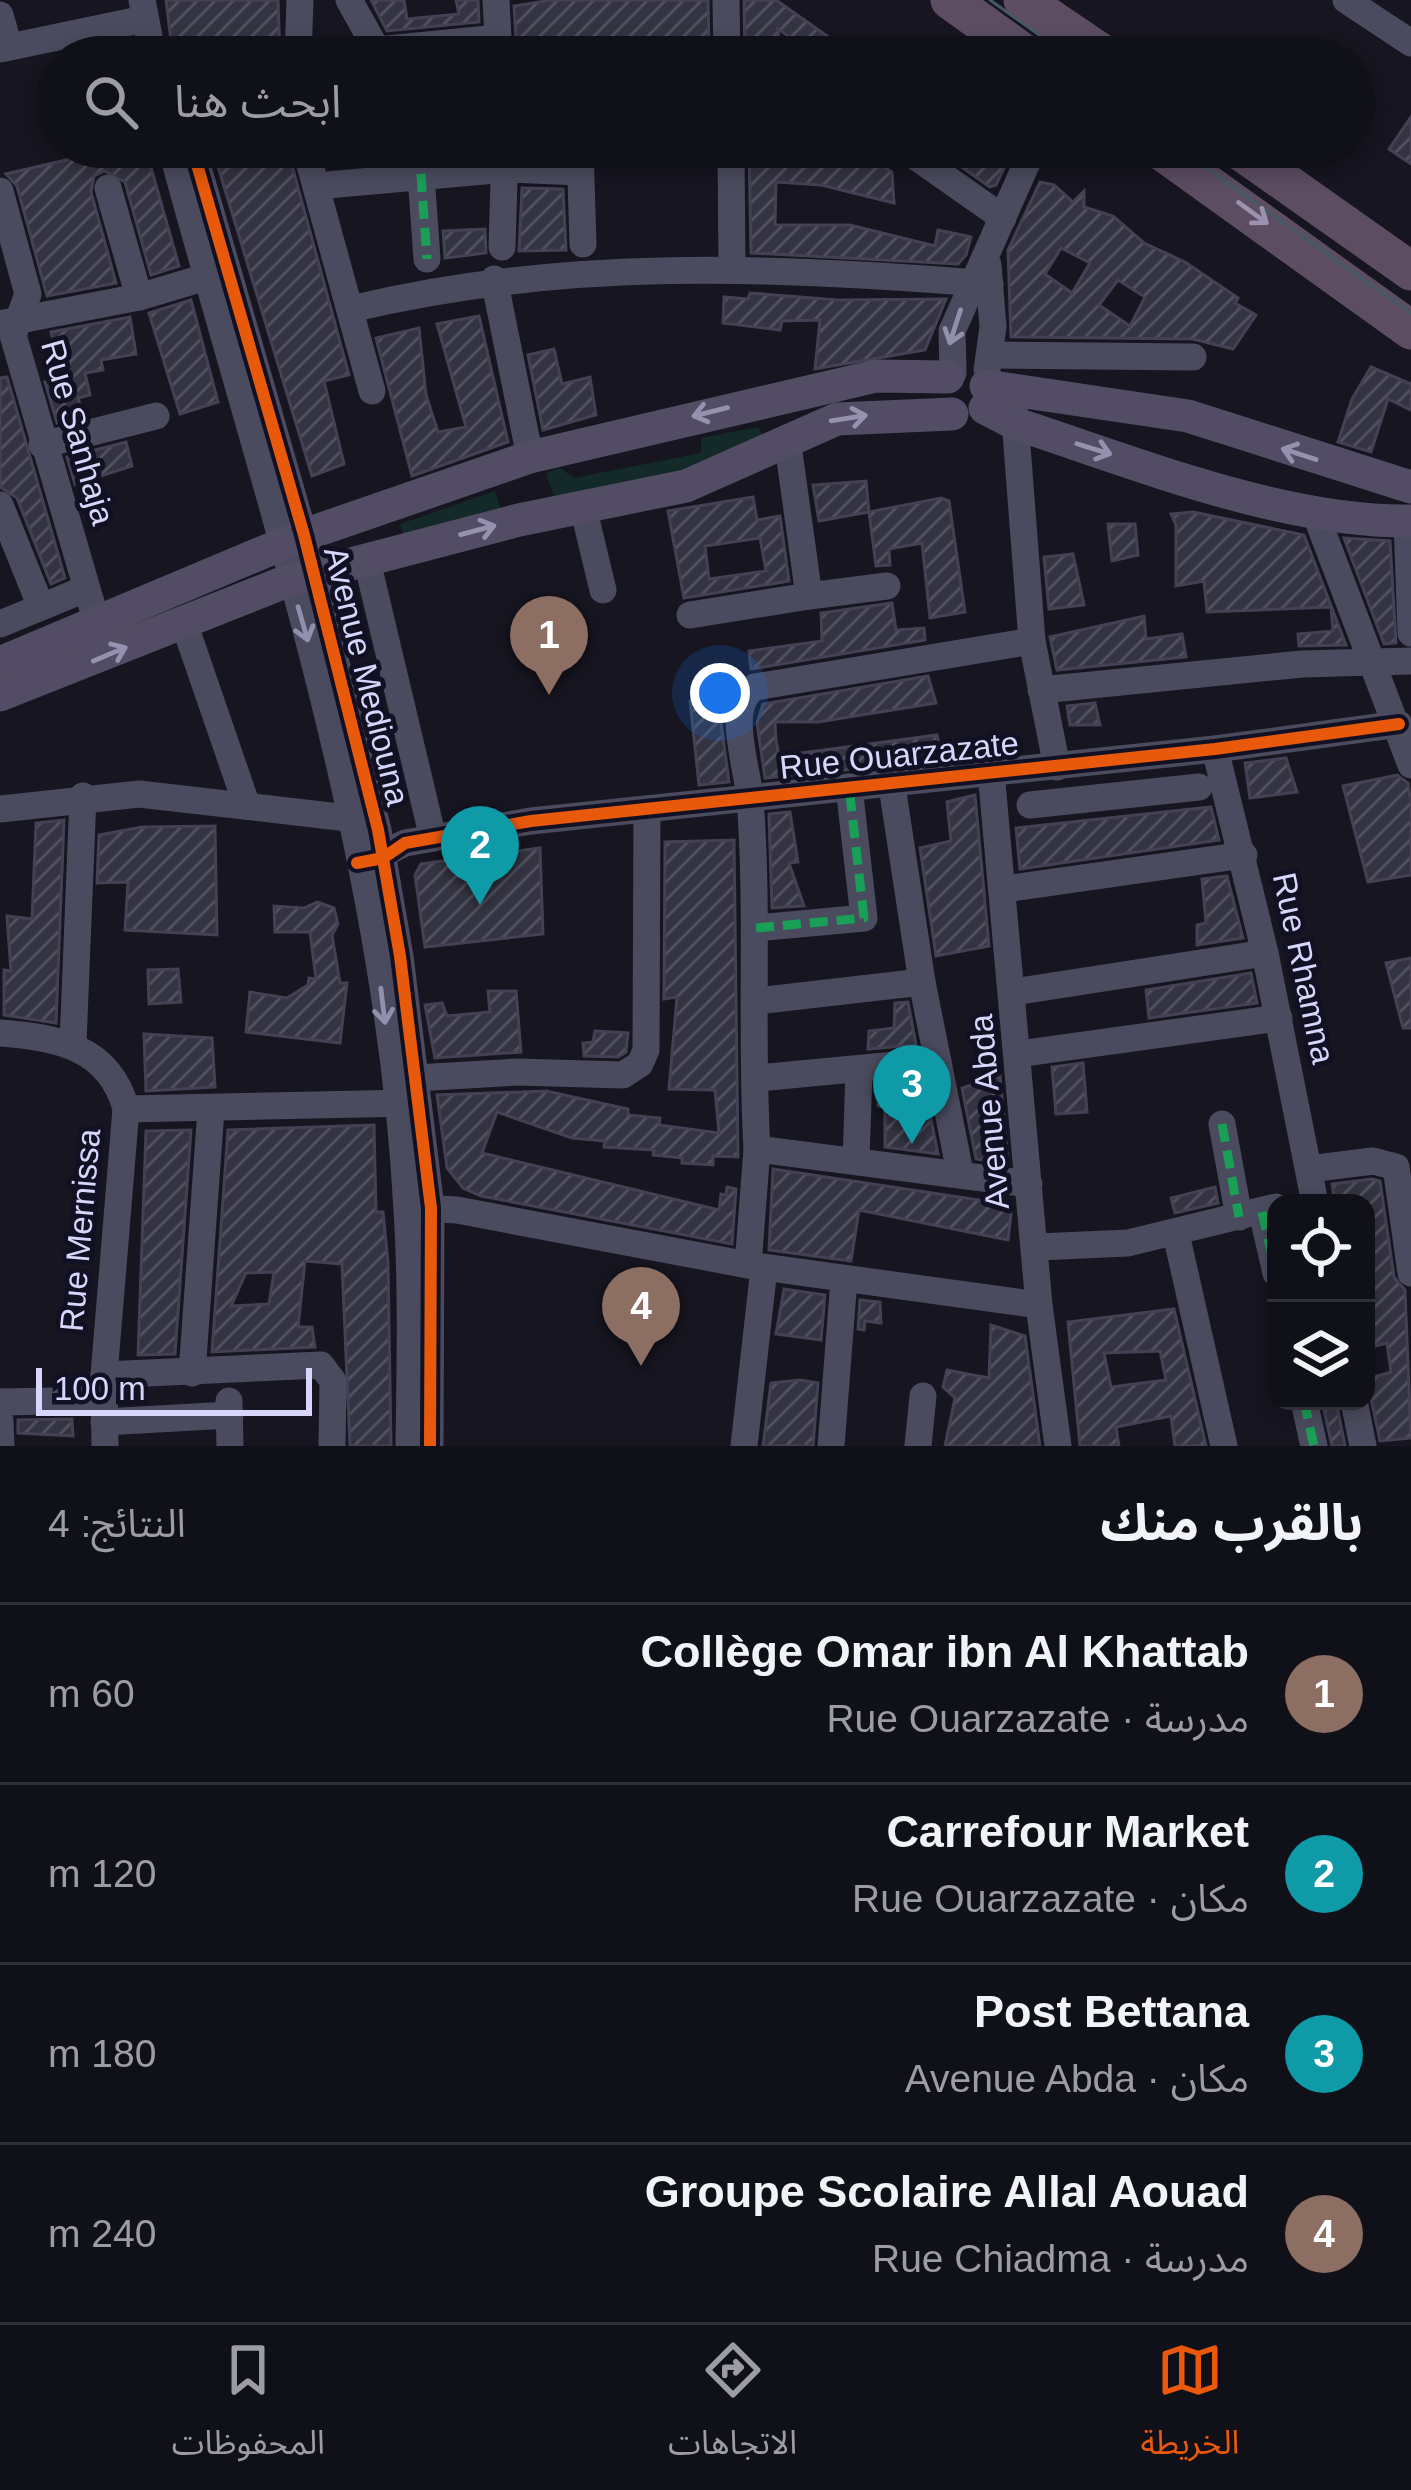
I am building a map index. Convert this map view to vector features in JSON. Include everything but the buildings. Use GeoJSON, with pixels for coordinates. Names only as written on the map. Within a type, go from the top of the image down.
{"type":"FeatureCollection","features":[{"type":"Feature","properties":{"kind":"highway"},"geometry":{"type":"LineString","coordinates":[[950,0],[1001,36]]}},
{"type":"Feature","properties":{"kind":"highway"},"geometry":{"type":"LineString","coordinates":[[1022,0],[1076,36]]}},
{"type":"Feature","properties":{"kind":"highway"},"geometry":{"type":"LineString","coordinates":[[1185,168],[1411,330]]}},
{"type":"Feature","properties":{"kind":"highway"},"geometry":{"type":"LineString","coordinates":[[1265,168],[1411,271]]}},
{"type":"Feature","properties":{"kind":"main road"},"geometry":{"type":"LineString","coordinates":[[0,663],[292,539],[530,457],[876,376],[1187,416],[1411,487]]}},
{"type":"Feature","properties":{"kind":"main road"},"geometry":{"type":"LineString","coordinates":[[0,695],[302,578],[716,476],[787,437],[859,415],[981,390],[1314,510],[1409,521]]}},
{"type":"Feature","properties":{"kind":"street"},"geometry":{"type":"LineString","coordinates":[[299,36],[300,0]]}},
{"type":"Feature","properties":{"kind":"street"},"geometry":{"type":"LineString","coordinates":[[349,0],[368,36]]}},
{"type":"Feature","properties":{"kind":"street"},"geometry":{"type":"LineString","coordinates":[[496,0],[498,36]]}},
{"type":"Feature","properties":{"kind":"street"},"geometry":{"type":"LineString","coordinates":[[726,0],[727,36]]}},
{"type":"Feature","properties":{"kind":"street"},"geometry":{"type":"LineString","coordinates":[[1346,0],[1411,43]]}},
{"type":"Feature","properties":{"kind":"street"},"geometry":{"type":"LineString","coordinates":[[48,36],[143,10]]}},
{"type":"Feature","properties":{"kind":"street"},"geometry":{"type":"LineString","coordinates":[[0,15],[4,48],[36,39]]}},
{"type":"Feature","properties":{"kind":"street","name":"Avenue Mediouna"},"geometry":{"type":"LineString","coordinates":[[179,168],[219,273]]}},
{"type":"Feature","properties":{"kind":"street","name":"Avenue Mediouna"},"geometry":{"type":"LineString","coordinates":[[196,168],[219,273],[302,578],[318,679],[379,840],[411,1095],[430,1446]]}},
{"type":"Feature","properties":{"kind":"street"},"geometry":{"type":"LineString","coordinates":[[311,168],[372,391]]}},
{"type":"Feature","properties":{"kind":"street"},"geometry":{"type":"LineString","coordinates":[[421,168],[427,259]]}},
{"type":"Feature","properties":{"kind":"street"},"geometry":{"type":"LineString","coordinates":[[316,186],[422,178],[464,168]]}},
{"type":"Feature","properties":{"kind":"street"},"geometry":{"type":"LineString","coordinates":[[502,247],[505,168]]}},
{"type":"Feature","properties":{"kind":"street"},"geometry":{"type":"LineString","coordinates":[[580,168],[583,244]]}},
{"type":"Feature","properties":{"kind":"street"},"geometry":{"type":"LineString","coordinates":[[731,168],[732,269]]}},
{"type":"Feature","properties":{"kind":"street"},"geometry":{"type":"LineString","coordinates":[[932,168],[1003,218]]}},
{"type":"Feature","properties":{"kind":"street"},"geometry":{"type":"LineString","coordinates":[[981,390],[949,347],[983,276],[1025,168]]}},
{"type":"Feature","properties":{"kind":"street"},"geometry":{"type":"LineString","coordinates":[[108,188],[139,297]]}},
{"type":"Feature","properties":{"kind":"street","name":"Rue Sanhaja"},"geometry":{"type":"LineString","coordinates":[[0,191],[28,294],[10,322],[97,623]]}},
{"type":"Feature","properties":{"kind":"street"},"geometry":{"type":"LineString","coordinates":[[351,310],[494,279],[572,271],[732,269],[983,276]]}},
{"type":"Feature","properties":{"kind":"street"},"geometry":{"type":"LineString","coordinates":[[10,322],[139,297],[219,273]]}},
{"type":"Feature","properties":{"kind":"street"},"geometry":{"type":"LineString","coordinates":[[983,276],[981,390],[1057,767]]}},
{"type":"Feature","properties":{"kind":"street"},"geometry":{"type":"LineString","coordinates":[[494,279],[530,457]]}},
{"type":"Feature","properties":{"kind":"street"},"geometry":{"type":"LineString","coordinates":[[981,390],[1193,357]]}},
{"type":"Feature","properties":{"kind":"street"},"geometry":{"type":"LineString","coordinates":[[42,445],[156,416]]}},
{"type":"Feature","properties":{"kind":"street"},"geometry":{"type":"LineString","coordinates":[[787,437],[809,596]]}},
{"type":"Feature","properties":{"kind":"street"},"geometry":{"type":"LineString","coordinates":[[0,505],[41,607]]}},
{"type":"Feature","properties":{"kind":"street"},"geometry":{"type":"LineString","coordinates":[[583,507],[603,590]]}},
{"type":"Feature","properties":{"kind":"street"},"geometry":{"type":"LineString","coordinates":[[1314,510],[1411,765]]}},
{"type":"Feature","properties":{"kind":"street"},"geometry":{"type":"LineString","coordinates":[[1409,521],[1411,633]]}},
{"type":"Feature","properties":{"kind":"street"},"geometry":{"type":"LineString","coordinates":[[367,560],[379,840]]}},
{"type":"Feature","properties":{"kind":"street"},"geometry":{"type":"LineString","coordinates":[[690,615],[887,586]]}},
{"type":"Feature","properties":{"kind":"street"},"geometry":{"type":"LineString","coordinates":[[0,624],[85,589]]}},
{"type":"Feature","properties":{"kind":"street"},"geometry":{"type":"LineString","coordinates":[[184,623],[246,803]]}},
{"type":"Feature","properties":{"kind":"street"},"geometry":{"type":"LineString","coordinates":[[744,1446],[756,1266],[758,1078],[750,797],[739,710],[750,689],[1032,641]]}},
{"type":"Feature","properties":{"kind":"street"},"geometry":{"type":"LineString","coordinates":[[1041,690],[1302,664],[1411,661]]}},
{"type":"Feature","properties":{"kind":"street","name":"Rue Ouarzazate"},"geometry":{"type":"LineString","coordinates":[[0,809],[83,796],[140,794],[246,803],[379,840],[891,780],[1057,767],[1399,724]]}},
{"type":"Feature","properties":{"kind":"street","name":"Rue Rhamna"},"geometry":{"type":"LineString","coordinates":[[1215,749],[1244,855],[1312,1188]]}},
{"type":"Feature","properties":{"kind":"street"},"geometry":{"type":"LineString","coordinates":[[1126,759],[1130,792]]}},
{"type":"Feature","properties":{"kind":"street","name":"Avenue Abda"},"geometry":{"type":"LineString","coordinates":[[991,772],[1040,1305],[1058,1446]]}},
{"type":"Feature","properties":{"kind":"street"},"geometry":{"type":"LineString","coordinates":[[891,780],[922,982],[960,1172]]}},
{"type":"Feature","properties":{"kind":"street"},"geometry":{"type":"LineString","coordinates":[[755,928],[864,918],[850,787]]}},
{"type":"Feature","properties":{"kind":"street"},"geometry":{"type":"LineString","coordinates":[[1030,806],[1199,787]]}},
{"type":"Feature","properties":{"kind":"street"},"geometry":{"type":"LineString","coordinates":[[0,1033],[74,1043],[83,796]]}},
{"type":"Feature","properties":{"kind":"street"},"geometry":{"type":"LineString","coordinates":[[126,1109],[211,1109],[411,1095],[517,1072],[623,1075],[640,1064],[646,1050],[647,812]]}},
{"type":"Feature","properties":{"kind":"street"},"geometry":{"type":"LineString","coordinates":[[1004,889],[1244,855]]}},
{"type":"Feature","properties":{"kind":"street"},"geometry":{"type":"LineString","coordinates":[[1014,992],[1265,953]]}},
{"type":"Feature","properties":{"kind":"street"},"geometry":{"type":"LineString","coordinates":[[757,1001],[922,982]]}},
{"type":"Feature","properties":{"kind":"street"},"geometry":{"type":"LineString","coordinates":[[1018,1054],[1279,1018]]}},
{"type":"Feature","properties":{"kind":"street","name":"Rue Mernissa"},"geometry":{"type":"LineString","coordinates":[[74,1043],[111,1073],[126,1109],[104,1411]]}},
{"type":"Feature","properties":{"kind":"street"},"geometry":{"type":"LineString","coordinates":[[758,1078],[938,1061]]}},
{"type":"Feature","properties":{"kind":"street"},"geometry":{"type":"LineString","coordinates":[[856,1160],[859,1071]]}},
{"type":"Feature","properties":{"kind":"street"},"geometry":{"type":"LineString","coordinates":[[193,1373],[211,1109]]}},
{"type":"Feature","properties":{"kind":"street"},"geometry":{"type":"LineString","coordinates":[[1222,1124],[1266,1210]]}},
{"type":"Feature","properties":{"kind":"street"},"geometry":{"type":"LineString","coordinates":[[757,1149],[1029,1184]]}},
{"type":"Feature","properties":{"kind":"street"},"geometry":{"type":"LineString","coordinates":[[1038,1247],[1090,1247],[1176,1234],[1266,1210],[1373,1161],[1396,1167],[1411,1273]]}},
{"type":"Feature","properties":{"kind":"street"},"geometry":{"type":"LineString","coordinates":[[419,1208],[756,1266],[1040,1305]]}},
{"type":"Feature","properties":{"kind":"street","name":"Avenue Mediouna"},"geometry":{"type":"LineString","coordinates":[[409,1446],[419,1208]]}},
{"type":"Feature","properties":{"kind":"street"},"geometry":{"type":"LineString","coordinates":[[1176,1234],[1224,1446]]}},
{"type":"Feature","properties":{"kind":"street"},"geometry":{"type":"LineString","coordinates":[[831,1446],[844,1279]]}},
{"type":"Feature","properties":{"kind":"street"},"geometry":{"type":"LineString","coordinates":[[104,1411],[193,1373],[326,1368],[333,1381],[332,1446]]}},
{"type":"Feature","properties":{"kind":"street"},"geometry":{"type":"LineString","coordinates":[[229,1372],[230,1446]]}},
{"type":"Feature","properties":{"kind":"street"},"geometry":{"type":"LineString","coordinates":[[918,1446],[923,1396]]}},
{"type":"Feature","properties":{"kind":"street"},"geometry":{"type":"LineString","coordinates":[[0,1402],[230,1415]]}},
{"type":"Feature","properties":{"kind":"street"},"geometry":{"type":"LineString","coordinates":[[1306,1410],[1314,1446]]}},
{"type":"Feature","properties":{"kind":"street"},"geometry":{"type":"LineString","coordinates":[[1356,1410],[1363,1446]]}},
{"type":"Feature","properties":{"kind":"street"},"geometry":{"type":"LineString","coordinates":[[0,1421],[1,1446]]}},
{"type":"Feature","properties":{"kind":"green space"},"geometry":{"type":"Polygon","coordinates":[[[758,427],[768,443],[742,458],[556,503],[546,473],[560,468],[574,478],[701,453],[701,438],[758,427]]]}},
{"type":"Feature","properties":{"kind":"green space"},"geometry":{"type":"Polygon","coordinates":[[[495,491],[503,516],[405,539],[400,524],[495,491]]]}},
{"type":"Feature","properties":{"kind":"tram line"},"geometry":{"type":"LineString","coordinates":[[990,0],[1041,36]]}},
{"type":"Feature","properties":{"kind":"tram line"},"geometry":{"type":"LineString","coordinates":[[1207,168],[1411,313]]}},
{"type":"Feature","properties":{"kind":"marked path"},"geometry":{"type":"LineString","coordinates":[[420,168],[427,259]]}},
{"type":"Feature","properties":{"kind":"marked path"},"geometry":{"type":"LineString","coordinates":[[756,928],[864,918],[849,787]]}},
{"type":"Feature","properties":{"kind":"marked path"},"geometry":{"type":"LineString","coordinates":[[1222,1124],[1239,1217]]}},
{"type":"Feature","properties":{"kind":"marked path"},"geometry":{"type":"LineString","coordinates":[[1262,1212],[1267,1234]]}},
{"type":"Feature","properties":{"kind":"marked path"},"geometry":{"type":"LineString","coordinates":[[1306,1410],[1314,1446]]}},
{"type":"Feature","properties":{"kind":"cycle path"},"geometry":{"type":"LineString","coordinates":[[198,168],[304,535],[378,830],[400,956],[431,1208],[430,1446]]}},
{"type":"Feature","properties":{"kind":"cycle path"},"geometry":{"type":"LineString","coordinates":[[357,863],[383,858],[405,843],[531,821],[1215,749],[1399,724]]}},
{"type":"Feature","properties":{"kind":"place","name":"Collège Omar ibn Al Khattab"},"geometry":{"type":"Point","coordinates":[549,695]}},
{"type":"Feature","properties":{"kind":"place","name":"Carrefour Market"},"geometry":{"type":"Point","coordinates":[480,905]}},
{"type":"Feature","properties":{"kind":"place","name":"Post Bettana"},"geometry":{"type":"Point","coordinates":[912,1144]}},
{"type":"Feature","properties":{"kind":"place","name":"Groupe Scolaire Allal Aouad"},"geometry":{"type":"Point","coordinates":[641,1366]}}]}
